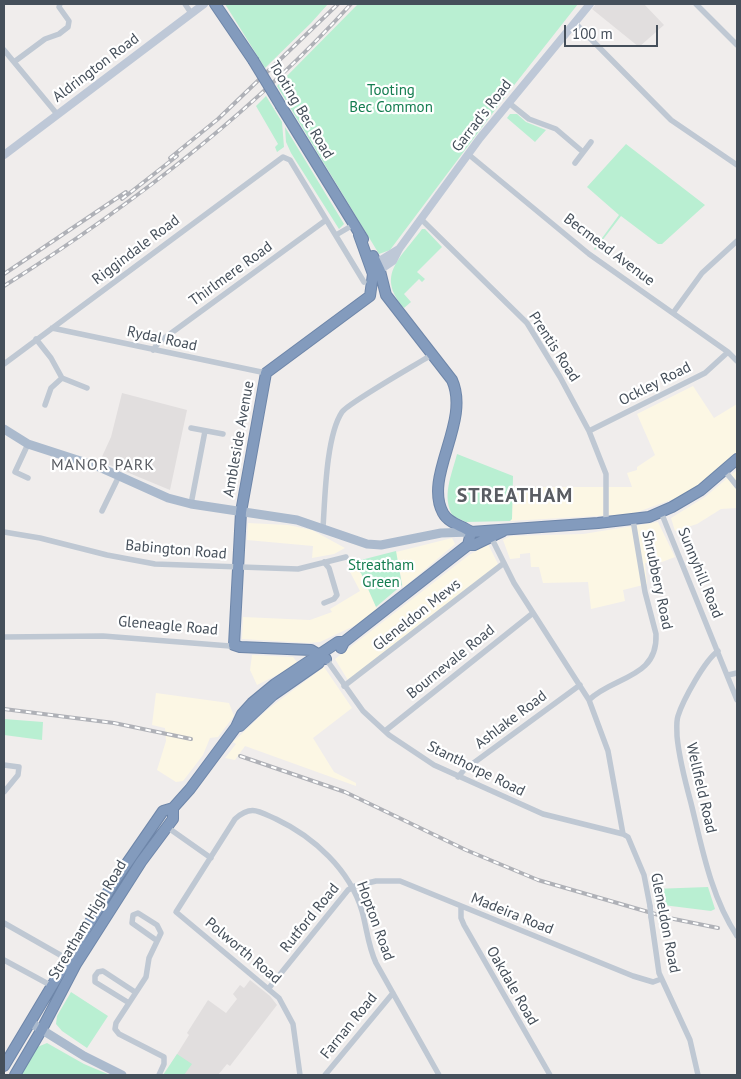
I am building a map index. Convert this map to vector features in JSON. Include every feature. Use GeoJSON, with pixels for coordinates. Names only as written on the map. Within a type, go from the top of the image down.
{"type":"FeatureCollection","features":[{"type":"Feature","properties":{"kind":"highway","name":"Tooting Bec Road"},"geometry":{"type":"LineString","coordinates":[[215,4],[254,60],[365,242],[386,295]]}},
{"type":"Feature","properties":{"kind":"highway"},"geometry":{"type":"LineString","coordinates":[[375,269],[368,289],[386,295],[433,354],[452,380],[457,391],[454,425],[439,484],[442,512],[454,524],[471,532],[468,545]]}},
{"type":"Feature","properties":{"kind":"highway","name":"Ambleside Avenue"},"geometry":{"type":"LineString","coordinates":[[234,645],[241,512],[266,373],[368,289]]}},
{"type":"Feature","properties":{"kind":"highway","name":"Streatham High Road"},"geometry":{"type":"LineString","coordinates":[[471,532],[633,520],[661,512],[701,490],[737,459]]}},
{"type":"Feature","properties":{"kind":"highway","name":"Streatham High Road"},"geometry":{"type":"LineString","coordinates":[[15,1075],[42,1029],[72,961],[114,882],[159,816],[164,810],[173,808],[236,727],[242,714],[275,684],[302,667],[341,648],[344,642],[468,545],[474,545],[506,529]]}},
{"type":"Feature","properties":{"kind":"highway","name":"Gleneagle Road"},"geometry":{"type":"LineString","coordinates":[[234,645],[298,651],[311,650],[324,656]]}},
{"type":"Feature","properties":{"kind":"highway"},"geometry":{"type":"LineString","coordinates":[[298,651],[304,661],[302,667]]}},
{"type":"Feature","properties":{"kind":"highway","name":"Streatham High Road"},"geometry":{"type":"LineString","coordinates":[[236,727],[240,726],[257,708],[324,656]]}},
{"type":"Feature","properties":{"kind":"highway","name":"Streatham High Road"},"geometry":{"type":"LineString","coordinates":[[4,1066],[52,986],[174,819],[173,808]]}},
{"type":"Feature","properties":{"kind":"main road","name":"Aldrington Road"},"geometry":{"type":"LineString","coordinates":[[4,155],[204,4]]}},
{"type":"Feature","properties":{"kind":"main road","name":"Garrad's Road"},"geometry":{"type":"LineString","coordinates":[[375,269],[393,261],[468,154],[590,4]]}},
{"type":"Feature","properties":{"kind":"main road"},"geometry":{"type":"LineString","coordinates":[[4,429],[28,444],[99,467],[151,491],[191,504],[296,520],[361,542],[382,544],[441,533],[471,532]]}},
{"type":"Feature","properties":{"kind":"main road"},"geometry":{"type":"LineString","coordinates":[[441,533],[442,512]]}},
{"type":"Feature","properties":{"kind":"main road"},"geometry":{"type":"LineString","coordinates":[[31,1023],[84,1056],[122,1075]]}},
{"type":"Feature","properties":{"kind":"street"},"geometry":{"type":"LineString","coordinates":[[14,62],[45,39],[59,34],[68,27],[68,21],[59,8],[60,4]]}},
{"type":"Feature","properties":{"kind":"street"},"geometry":{"type":"LineString","coordinates":[[185,4],[191,13]]}},
{"type":"Feature","properties":{"kind":"street"},"geometry":{"type":"LineString","coordinates":[[696,4],[737,45]]}},
{"type":"Feature","properties":{"kind":"street"},"geometry":{"type":"LineString","coordinates":[[575,23],[671,120],[737,165]]}},
{"type":"Feature","properties":{"kind":"street"},"geometry":{"type":"LineString","coordinates":[[4,50],[57,114]]}},
{"type":"Feature","properties":{"kind":"street"},"geometry":{"type":"LineString","coordinates":[[509,103],[529,119],[556,129],[583,152]]}},
{"type":"Feature","properties":{"kind":"street"},"geometry":{"type":"LineString","coordinates":[[575,163],[592,142]]}},
{"type":"Feature","properties":{"kind":"street","name":"Becmead Avenue"},"geometry":{"type":"LineString","coordinates":[[468,154],[589,254],[736,358]]}},
{"type":"Feature","properties":{"kind":"street","name":"Riggindale Road"},"geometry":{"type":"LineString","coordinates":[[4,364],[283,157],[290,160],[326,220]]}},
{"type":"Feature","properties":{"kind":"street","name":"Prentis Road"},"geometry":{"type":"LineString","coordinates":[[421,219],[526,323],[560,377],[589,431],[606,474],[606,522]]}},
{"type":"Feature","properties":{"kind":"street"},"geometry":{"type":"LineString","coordinates":[[326,220],[368,289]]}},
{"type":"Feature","properties":{"kind":"street","name":"Thirlmere Road"},"geometry":{"type":"LineString","coordinates":[[153,350],[159,342],[326,220]]}},
{"type":"Feature","properties":{"kind":"street"},"geometry":{"type":"LineString","coordinates":[[336,235],[353,225]]}},
{"type":"Feature","properties":{"kind":"street"},"geometry":{"type":"LineString","coordinates":[[673,313],[702,273],[737,241]]}},
{"type":"Feature","properties":{"kind":"street","name":"Rydal Road"},"geometry":{"type":"LineString","coordinates":[[52,328],[266,373]]}},
{"type":"Feature","properties":{"kind":"street"},"geometry":{"type":"LineString","coordinates":[[36,339],[52,358],[62,378],[87,388]]}},
{"type":"Feature","properties":{"kind":"street","name":"Ockley Road"},"geometry":{"type":"LineString","coordinates":[[589,431],[687,383],[705,372],[728,352]]}},
{"type":"Feature","properties":{"kind":"street"},"geometry":{"type":"LineString","coordinates":[[323,528],[326,482],[334,432],[343,410],[433,354]]}},
{"type":"Feature","properties":{"kind":"street"},"geometry":{"type":"LineString","coordinates":[[45,405],[51,388],[62,378]]}},
{"type":"Feature","properties":{"kind":"street"},"geometry":{"type":"LineString","coordinates":[[191,428],[223,434]]}},
{"type":"Feature","properties":{"kind":"street"},"geometry":{"type":"LineString","coordinates":[[191,504],[205,431]]}},
{"type":"Feature","properties":{"kind":"street"},"geometry":{"type":"LineString","coordinates":[[28,444],[15,472],[28,478]]}},
{"type":"Feature","properties":{"kind":"street"},"geometry":{"type":"LineString","coordinates":[[724,470],[737,486]]}},
{"type":"Feature","properties":{"kind":"street"},"geometry":{"type":"LineString","coordinates":[[102,511],[119,476]]}},
{"type":"Feature","properties":{"kind":"street","name":"Sunnyhill Road"},"geometry":{"type":"LineString","coordinates":[[661,512],[737,700]]}},
{"type":"Feature","properties":{"kind":"street","name":"Shrubbery Road"},"geometry":{"type":"LineString","coordinates":[[589,700],[641,670],[649,662],[656,645],[656,634],[640,570],[633,520]]}},
{"type":"Feature","properties":{"kind":"street","name":"Babington Road"},"geometry":{"type":"LineString","coordinates":[[4,532],[40,538],[107,555],[155,564],[298,569],[346,557]]}},
{"type":"Feature","properties":{"kind":"street","name":"Gleneldon Road"},"geometry":{"type":"LineString","coordinates":[[491,537],[533,613],[589,700],[608,751],[623,834],[628,837],[644,875],[649,900],[656,963],[661,979],[678,1011],[690,1040],[698,1075]]}},
{"type":"Feature","properties":{"kind":"street"},"geometry":{"type":"LineString","coordinates":[[324,562],[329,568],[337,595],[334,599],[324,603]]}},
{"type":"Feature","properties":{"kind":"street","name":"Gleneldon Mews"},"geometry":{"type":"LineString","coordinates":[[344,686],[504,563]]}},
{"type":"Feature","properties":{"kind":"street","name":"Bournevale Road"},"geometry":{"type":"LineString","coordinates":[[385,732],[533,613]]}},
{"type":"Feature","properties":{"kind":"street","name":"Gleneagle Road"},"geometry":{"type":"LineString","coordinates":[[4,637],[88,635],[234,645]]}},
{"type":"Feature","properties":{"kind":"street","name":"Wellfield Road"},"geometry":{"type":"LineString","coordinates":[[718,651],[705,666],[680,710],[676,724],[695,820],[716,894],[726,918],[737,936]]}},
{"type":"Feature","properties":{"kind":"street","name":"Stanthorpe Road"},"geometry":{"type":"LineString","coordinates":[[324,656],[355,702],[385,732],[434,765],[543,814],[623,834]]}},
{"type":"Feature","properties":{"kind":"street"},"geometry":{"type":"LineString","coordinates":[[728,676],[737,673]]}},
{"type":"Feature","properties":{"kind":"street","name":"Ashlake Road"},"geometry":{"type":"LineString","coordinates":[[458,777],[464,770],[580,685]]}},
{"type":"Feature","properties":{"kind":"street"},"geometry":{"type":"LineString","coordinates":[[4,765],[19,767],[18,775],[4,792]]}},
{"type":"Feature","properties":{"kind":"street","name":"Hopton Road"},"geometry":{"type":"LineString","coordinates":[[210,858],[235,818],[246,810],[258,811],[309,838],[344,874],[352,888],[362,911],[370,950],[392,993],[439,1075]]}},
{"type":"Feature","properties":{"kind":"street"},"geometry":{"type":"LineString","coordinates":[[167,827],[210,858]]}},
{"type":"Feature","properties":{"kind":"street","name":"Polworth Road"},"geometry":{"type":"LineString","coordinates":[[210,858],[176,912],[269,988],[283,1003],[293,1024],[300,1075]]}},
{"type":"Feature","properties":{"kind":"street","name":"Madeira Road"},"geometry":{"type":"LineString","coordinates":[[352,888],[376,881],[400,881],[461,908],[633,976],[653,982],[661,979]]}},
{"type":"Feature","properties":{"kind":"street","name":"Rutford Road"},"geometry":{"type":"LineString","coordinates":[[269,988],[352,888]]}},
{"type":"Feature","properties":{"kind":"street","name":"Oakdale Road"},"geometry":{"type":"LineString","coordinates":[[461,908],[460,918],[550,1075]]}},
{"type":"Feature","properties":{"kind":"street"},"geometry":{"type":"LineString","coordinates":[[156,940],[132,923],[132,915],[138,913],[157,924],[161,932],[149,958],[146,977],[135,992],[115,1029],[119,1034],[164,1057],[164,1064],[158,1075]]}},
{"type":"Feature","properties":{"kind":"street"},"geometry":{"type":"LineString","coordinates":[[4,923],[72,961]]}},
{"type":"Feature","properties":{"kind":"street"},"geometry":{"type":"LineString","coordinates":[[4,960],[52,986]]}},
{"type":"Feature","properties":{"kind":"street"},"geometry":{"type":"LineString","coordinates":[[129,1003],[96,982],[95,976],[98,972],[103,971],[135,992]]}},
{"type":"Feature","properties":{"kind":"street","name":"Farnan Road"},"geometry":{"type":"LineString","coordinates":[[325,1075],[392,993]]}},
{"type":"Feature","properties":{"kind":"shaded area"},"geometry":{"type":"Polygon","coordinates":[[[596,4],[644,4],[664,25],[639,47],[592,9],[596,4]]]}},
{"type":"Feature","properties":{"kind":"shaded area"},"geometry":{"type":"Polygon","coordinates":[[[693,386],[714,418],[737,404],[737,452],[706,480],[679,497],[632,514],[510,521],[512,519],[513,487],[632,487],[627,473],[637,470],[637,467],[655,455],[637,414],[693,386]]]}},
{"type":"Feature","properties":{"kind":"shaded area"},"geometry":{"type":"Polygon","coordinates":[[[122,393],[187,410],[170,490],[100,461],[111,437],[122,393]]]}},
{"type":"Feature","properties":{"kind":"shaded area"},"geometry":{"type":"Polygon","coordinates":[[[737,470],[737,508],[721,509],[697,524],[675,531],[671,518],[705,497],[737,470]]]}},
{"type":"Feature","properties":{"kind":"shaded area"},"geometry":{"type":"Polygon","coordinates":[[[658,522],[675,557],[662,562],[645,563],[647,584],[623,590],[625,601],[591,609],[588,582],[543,583],[539,567],[531,567],[530,553],[520,554],[520,558],[510,559],[503,540],[510,536],[583,534],[658,522]]]}},
{"type":"Feature","properties":{"kind":"shaded area"},"geometry":{"type":"Polygon","coordinates":[[[248,523],[288,525],[312,530],[345,548],[334,554],[312,558],[313,546],[247,540],[248,523]]]}},
{"type":"Feature","properties":{"kind":"shaded area"},"geometry":{"type":"Polygon","coordinates":[[[452,538],[455,544],[403,588],[396,552],[452,538]]]}},
{"type":"Feature","properties":{"kind":"shaded area"},"geometry":{"type":"Polygon","coordinates":[[[488,544],[499,566],[349,682],[335,659],[469,555],[488,544]]]}},
{"type":"Feature","properties":{"kind":"shaded area"},"geometry":{"type":"Polygon","coordinates":[[[352,566],[361,573],[377,609],[356,625],[320,642],[242,639],[243,617],[310,620],[332,612],[330,609],[360,591],[348,568],[352,566]]]}},
{"type":"Feature","properties":{"kind":"shaded area"},"geometry":{"type":"Polygon","coordinates":[[[252,655],[293,657],[297,662],[295,666],[257,685],[250,670],[252,655]]]}},
{"type":"Feature","properties":{"kind":"shaded area"},"geometry":{"type":"Polygon","coordinates":[[[324,667],[352,708],[313,738],[334,772],[356,783],[356,786],[245,746],[235,760],[225,758],[236,744],[233,742],[268,709],[324,667]]]}},
{"type":"Feature","properties":{"kind":"shaded area"},"geometry":{"type":"Polygon","coordinates":[[[156,693],[229,703],[234,716],[218,737],[210,738],[203,755],[183,781],[176,782],[157,770],[166,741],[165,728],[152,725],[156,693]]]}},
{"type":"Feature","properties":{"kind":"shaded area"},"geometry":{"type":"Polygon","coordinates":[[[250,980],[270,996],[277,1005],[230,1066],[227,1064],[218,1075],[164,1075],[208,1000],[226,1013],[237,999],[233,994],[240,985],[244,988],[250,980]]]}},
{"type":"Feature","properties":{"kind":"green space"},"geometry":{"type":"Polygon","coordinates":[[[225,4],[328,4],[265,68],[225,4]]]}},
{"type":"Feature","properties":{"kind":"green space","name":"Tooting Bec Common"},"geometry":{"type":"Polygon","coordinates":[[[358,4],[578,4],[504,98],[390,250],[379,254],[277,86],[358,4]]]}},
{"type":"Feature","properties":{"kind":"green space"},"geometry":{"type":"Polygon","coordinates":[[[266,96],[282,122],[284,147],[277,152],[275,147],[278,144],[256,106],[266,96]]]}},
{"type":"Feature","properties":{"kind":"green space"},"geometry":{"type":"Polygon","coordinates":[[[510,114],[517,114],[526,122],[546,130],[535,142],[507,118],[510,114]]]}},
{"type":"Feature","properties":{"kind":"green space"},"geometry":{"type":"Polygon","coordinates":[[[285,127],[344,224],[339,229],[291,153],[286,142],[285,127]]]}},
{"type":"Feature","properties":{"kind":"green space"},"geometry":{"type":"Polygon","coordinates":[[[626,144],[705,205],[662,244],[658,244],[621,216],[595,250],[619,215],[587,187],[626,144]]]}},
{"type":"Feature","properties":{"kind":"green space"},"geometry":{"type":"Polygon","coordinates":[[[422,229],[425,229],[442,247],[417,272],[425,279],[422,282],[419,279],[404,294],[411,302],[404,308],[396,296],[391,276],[399,258],[422,229]]]}},
{"type":"Feature","properties":{"kind":"green space"},"geometry":{"type":"Polygon","coordinates":[[[457,454],[513,476],[512,519],[510,521],[466,522],[453,516],[448,501],[448,493],[450,477],[457,454]]]}},
{"type":"Feature","properties":{"kind":"green space","name":"Streatham Green"},"geometry":{"type":"Polygon","coordinates":[[[396,551],[402,585],[376,607],[361,573],[352,566],[357,561],[396,551]]]}},
{"type":"Feature","properties":{"kind":"green space"},"geometry":{"type":"Polygon","coordinates":[[[4,719],[43,722],[42,740],[4,735],[4,719]]]}},
{"type":"Feature","properties":{"kind":"green space"},"geometry":{"type":"Polygon","coordinates":[[[708,887],[715,909],[711,911],[655,904],[653,889],[708,887]]]}},
{"type":"Feature","properties":{"kind":"green space"},"geometry":{"type":"Polygon","coordinates":[[[71,992],[108,1016],[87,1048],[62,1031],[56,1024],[57,1016],[71,992]]]}},
{"type":"Feature","properties":{"kind":"green space"},"geometry":{"type":"Polygon","coordinates":[[[47,1043],[84,1064],[110,1075],[19,1075],[35,1048],[47,1043]]]}},
{"type":"Feature","properties":{"kind":"green space"},"geometry":{"type":"Polygon","coordinates":[[[177,1054],[192,1064],[184,1075],[163,1075],[177,1054]]]}},
{"type":"Feature","properties":{"kind":"railway"},"geometry":{"type":"LineString","coordinates":[[170,158],[218,119],[338,4]]}},
{"type":"Feature","properties":{"kind":"railway"},"geometry":{"type":"LineString","coordinates":[[4,286],[98,224],[187,157],[272,84],[351,4]]}},
{"type":"Feature","properties":{"kind":"railway"},"geometry":{"type":"LineString","coordinates":[[122,199],[177,156]]}},
{"type":"Feature","properties":{"kind":"railway"},"geometry":{"type":"LineString","coordinates":[[4,274],[126,192]]}},
{"type":"Feature","properties":{"kind":"railway"},"geometry":{"type":"LineString","coordinates":[[4,709],[114,723],[191,739]]}},
{"type":"Feature","properties":{"kind":"railway"},"geometry":{"type":"LineString","coordinates":[[240,756],[345,792],[466,850],[538,880],[669,918],[718,928]]}},
{"type":"Feature","properties":{"kind":"district","name":"MANOR PARK"},"geometry":{"type":"Point","coordinates":[103,465]}},
{"type":"Feature","properties":{"kind":"district","name":"STREATHAM"},"geometry":{"type":"Point","coordinates":[515,496]}}]}
